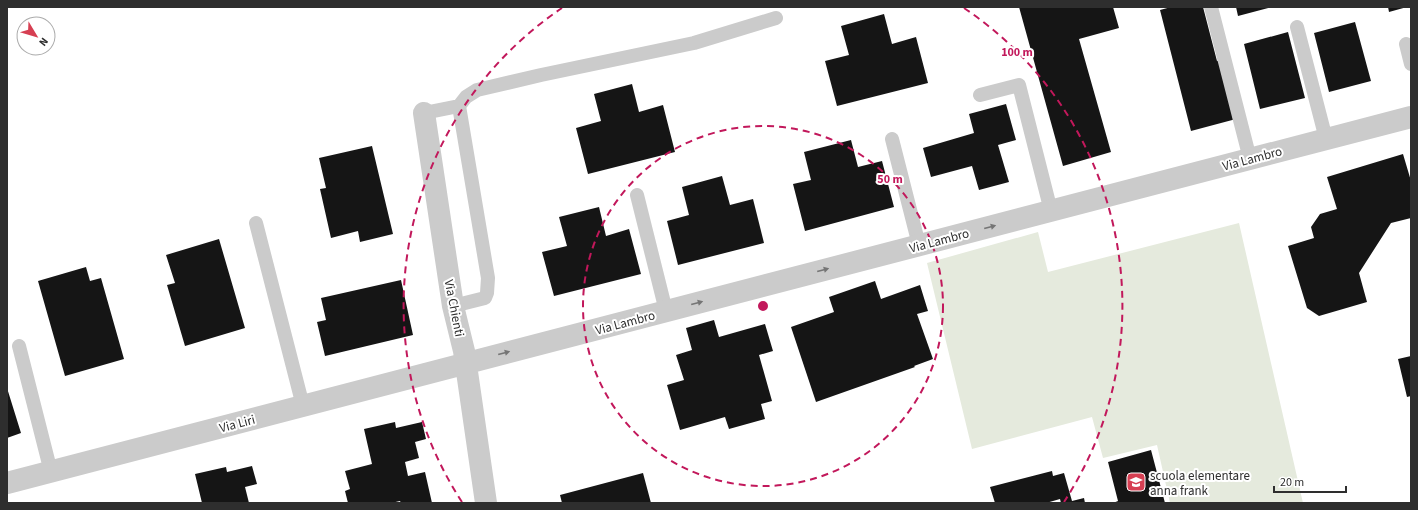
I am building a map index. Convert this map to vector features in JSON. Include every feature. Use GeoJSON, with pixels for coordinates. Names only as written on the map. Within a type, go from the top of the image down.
{"type":"FeatureCollection","features":[{"type":"Feature","properties":{"kind":"street","name":"Via Chienti"},"geometry":{"type":"LineString","coordinates":[[424,113],[453,306],[466,363],[486,503]]}},
{"type":"Feature","properties":{"kind":"street","name":"Via Lambro"},"geometry":{"type":"LineString","coordinates":[[466,363],[1411,117]]}},
{"type":"Feature","properties":{"kind":"street","name":"Via Liri"},"geometry":{"type":"LineString","coordinates":[[7,483],[466,363]]}},
{"type":"Feature","properties":{"kind":"lane"},"geometry":{"type":"LineString","coordinates":[[1211,7],[1250,159]]}},
{"type":"Feature","properties":{"kind":"lane"},"geometry":{"type":"LineString","coordinates":[[424,113],[459,106],[466,97],[477,90],[694,43],[776,18]]}},
{"type":"Feature","properties":{"kind":"lane"},"geometry":{"type":"LineString","coordinates":[[1297,27],[1326,139]]}},
{"type":"Feature","properties":{"kind":"lane"},"geometry":{"type":"LineString","coordinates":[[1406,44],[1411,64]]}},
{"type":"Feature","properties":{"kind":"lane"},"geometry":{"type":"LineString","coordinates":[[980,95],[1019,85],[1051,210]]}},
{"type":"Feature","properties":{"kind":"lane"},"geometry":{"type":"LineString","coordinates":[[453,306],[485,298],[487,293],[488,278],[459,106]]}},
{"type":"Feature","properties":{"kind":"lane"},"geometry":{"type":"LineString","coordinates":[[892,139],[919,245]]}},
{"type":"Feature","properties":{"kind":"lane"},"geometry":{"type":"LineString","coordinates":[[637,195],[666,311]]}},
{"type":"Feature","properties":{"kind":"lane"},"geometry":{"type":"LineString","coordinates":[[256,223],[303,406]]}},
{"type":"Feature","properties":{"kind":"lane"},"geometry":{"type":"LineString","coordinates":[[19,346],[51,472]]}},
{"type":"Feature","properties":{"kind":"shaded area"},"geometry":{"type":"Polygon","coordinates":[[[1239,223],[1303,503],[1170,503],[1157,445],[1103,458],[1092,417],[972,449],[927,263],[1038,232],[1048,272],[1239,223]]]}},
{"type":"Feature","properties":{"kind":"building"},"geometry":{"type":"Polygon","coordinates":[[[1019,7],[1113,7],[1119,28],[1079,39],[1111,152],[1063,166],[1019,7]]]}},
{"type":"Feature","properties":{"kind":"building"},"geometry":{"type":"Polygon","coordinates":[[[1171,7],[1203,7],[1217,61],[1220,60],[1236,119],[1191,131],[1160,10],[1171,7]]]}},
{"type":"Feature","properties":{"kind":"building"},"geometry":{"type":"Polygon","coordinates":[[[1236,7],[1272,7],[1238,16],[1236,7]]]}},
{"type":"Feature","properties":{"kind":"building"},"geometry":{"type":"Polygon","coordinates":[[[1388,7],[1407,7],[1389,12],[1388,7]]]}},
{"type":"Feature","properties":{"kind":"building"},"geometry":{"type":"Polygon","coordinates":[[[884,14],[892,44],[916,37],[928,83],[837,106],[825,61],[849,55],[841,26],[884,14]]]}},
{"type":"Feature","properties":{"kind":"building"},"geometry":{"type":"Polygon","coordinates":[[[1355,22],[1371,81],[1329,92],[1314,33],[1355,22]]]}},
{"type":"Feature","properties":{"kind":"building"},"geometry":{"type":"Polygon","coordinates":[[[1288,32],[1305,98],[1260,109],[1244,44],[1288,32]]]}},
{"type":"Feature","properties":{"kind":"building"},"geometry":{"type":"Polygon","coordinates":[[[632,84],[639,112],[663,105],[675,152],[588,174],[576,128],[601,121],[594,94],[632,84]]]}},
{"type":"Feature","properties":{"kind":"building"},"geometry":{"type":"Polygon","coordinates":[[[1006,104],[1016,140],[998,145],[1009,182],[979,190],[972,166],[931,177],[923,148],[974,133],[969,114],[1006,104]]]}},
{"type":"Feature","properties":{"kind":"building"},"geometry":{"type":"Polygon","coordinates":[[[851,140],[858,167],[882,161],[894,207],[805,231],[793,184],[811,180],[804,152],[851,140]]]}},
{"type":"Feature","properties":{"kind":"building"},"geometry":{"type":"Polygon","coordinates":[[[372,146],[393,234],[360,242],[358,231],[331,238],[320,189],[326,188],[319,158],[372,146]]]}},
{"type":"Feature","properties":{"kind":"building"},"geometry":{"type":"Polygon","coordinates":[[[1403,154],[1411,181],[1411,218],[1391,223],[1359,273],[1367,302],[1319,316],[1307,308],[1288,246],[1314,238],[1311,227],[1320,214],[1337,209],[1327,177],[1403,154]]]}},
{"type":"Feature","properties":{"kind":"building"},"geometry":{"type":"Polygon","coordinates":[[[722,176],[730,205],[753,199],[764,243],[678,265],[667,221],[689,215],[682,187],[722,176]]]}},
{"type":"Feature","properties":{"kind":"building"},"geometry":{"type":"Polygon","coordinates":[[[599,207],[606,236],[629,229],[641,274],[554,296],[542,252],[567,246],[559,217],[599,207]]]}},
{"type":"Feature","properties":{"kind":"building"},"geometry":{"type":"Polygon","coordinates":[[[219,239],[245,328],[185,346],[167,285],[175,283],[166,255],[219,239]]]}},
{"type":"Feature","properties":{"kind":"building"},"geometry":{"type":"Polygon","coordinates":[[[86,267],[90,281],[101,278],[124,359],[65,376],[38,281],[86,267]]]}},
{"type":"Feature","properties":{"kind":"building"},"geometry":{"type":"Polygon","coordinates":[[[401,280],[413,335],[325,356],[317,322],[326,320],[321,298],[401,280]]]}},
{"type":"Feature","properties":{"kind":"building"},"geometry":{"type":"Polygon","coordinates":[[[875,281],[881,299],[920,285],[928,311],[917,314],[933,359],[914,366],[915,367],[816,402],[791,327],[834,312],[829,297],[875,281]]]}},
{"type":"Feature","properties":{"kind":"building"},"geometry":{"type":"Polygon","coordinates":[[[714,320],[719,337],[765,324],[773,351],[759,355],[772,401],[761,404],[765,419],[729,429],[725,417],[680,430],[667,385],[684,380],[676,355],[692,350],[686,328],[714,320]]]}},
{"type":"Feature","properties":{"kind":"building"},"geometry":{"type":"Polygon","coordinates":[[[1411,356],[1411,396],[1407,397],[1398,359],[1411,356]]]}},
{"type":"Feature","properties":{"kind":"building"},"geometry":{"type":"Polygon","coordinates":[[[7,388],[21,433],[7,438],[7,388]]]}},
{"type":"Feature","properties":{"kind":"building"},"geometry":{"type":"Polygon","coordinates":[[[395,422],[396,428],[422,422],[426,439],[415,442],[419,458],[405,462],[408,476],[425,472],[432,503],[401,503],[400,501],[391,503],[348,503],[345,491],[350,489],[345,471],[372,464],[364,429],[395,422]]]}},
{"type":"Feature","properties":{"kind":"building","name":"scuola elementare anna frank"},"geometry":{"type":"Polygon","coordinates":[[[1151,450],[1165,503],[1113,503],[1118,501],[1108,462],[1151,450]]]}},
{"type":"Feature","properties":{"kind":"building"},"geometry":{"type":"Polygon","coordinates":[[[252,466],[257,484],[245,487],[249,503],[202,503],[195,474],[226,467],[227,472],[252,466]]]}},
{"type":"Feature","properties":{"kind":"building"},"geometry":{"type":"Polygon","coordinates":[[[1052,471],[1053,476],[1064,473],[1072,501],[1084,498],[1085,503],[1061,503],[1060,499],[1046,503],[995,503],[990,487],[1052,471]]]}},
{"type":"Feature","properties":{"kind":"building"},"geometry":{"type":"Polygon","coordinates":[[[643,473],[651,503],[562,503],[560,495],[643,473]]]}},
{"type":"Feature","properties":{"kind":"place","name":"scuola elementare anna frank"},"geometry":{"type":"Point","coordinates":[1136,482]}}]}
